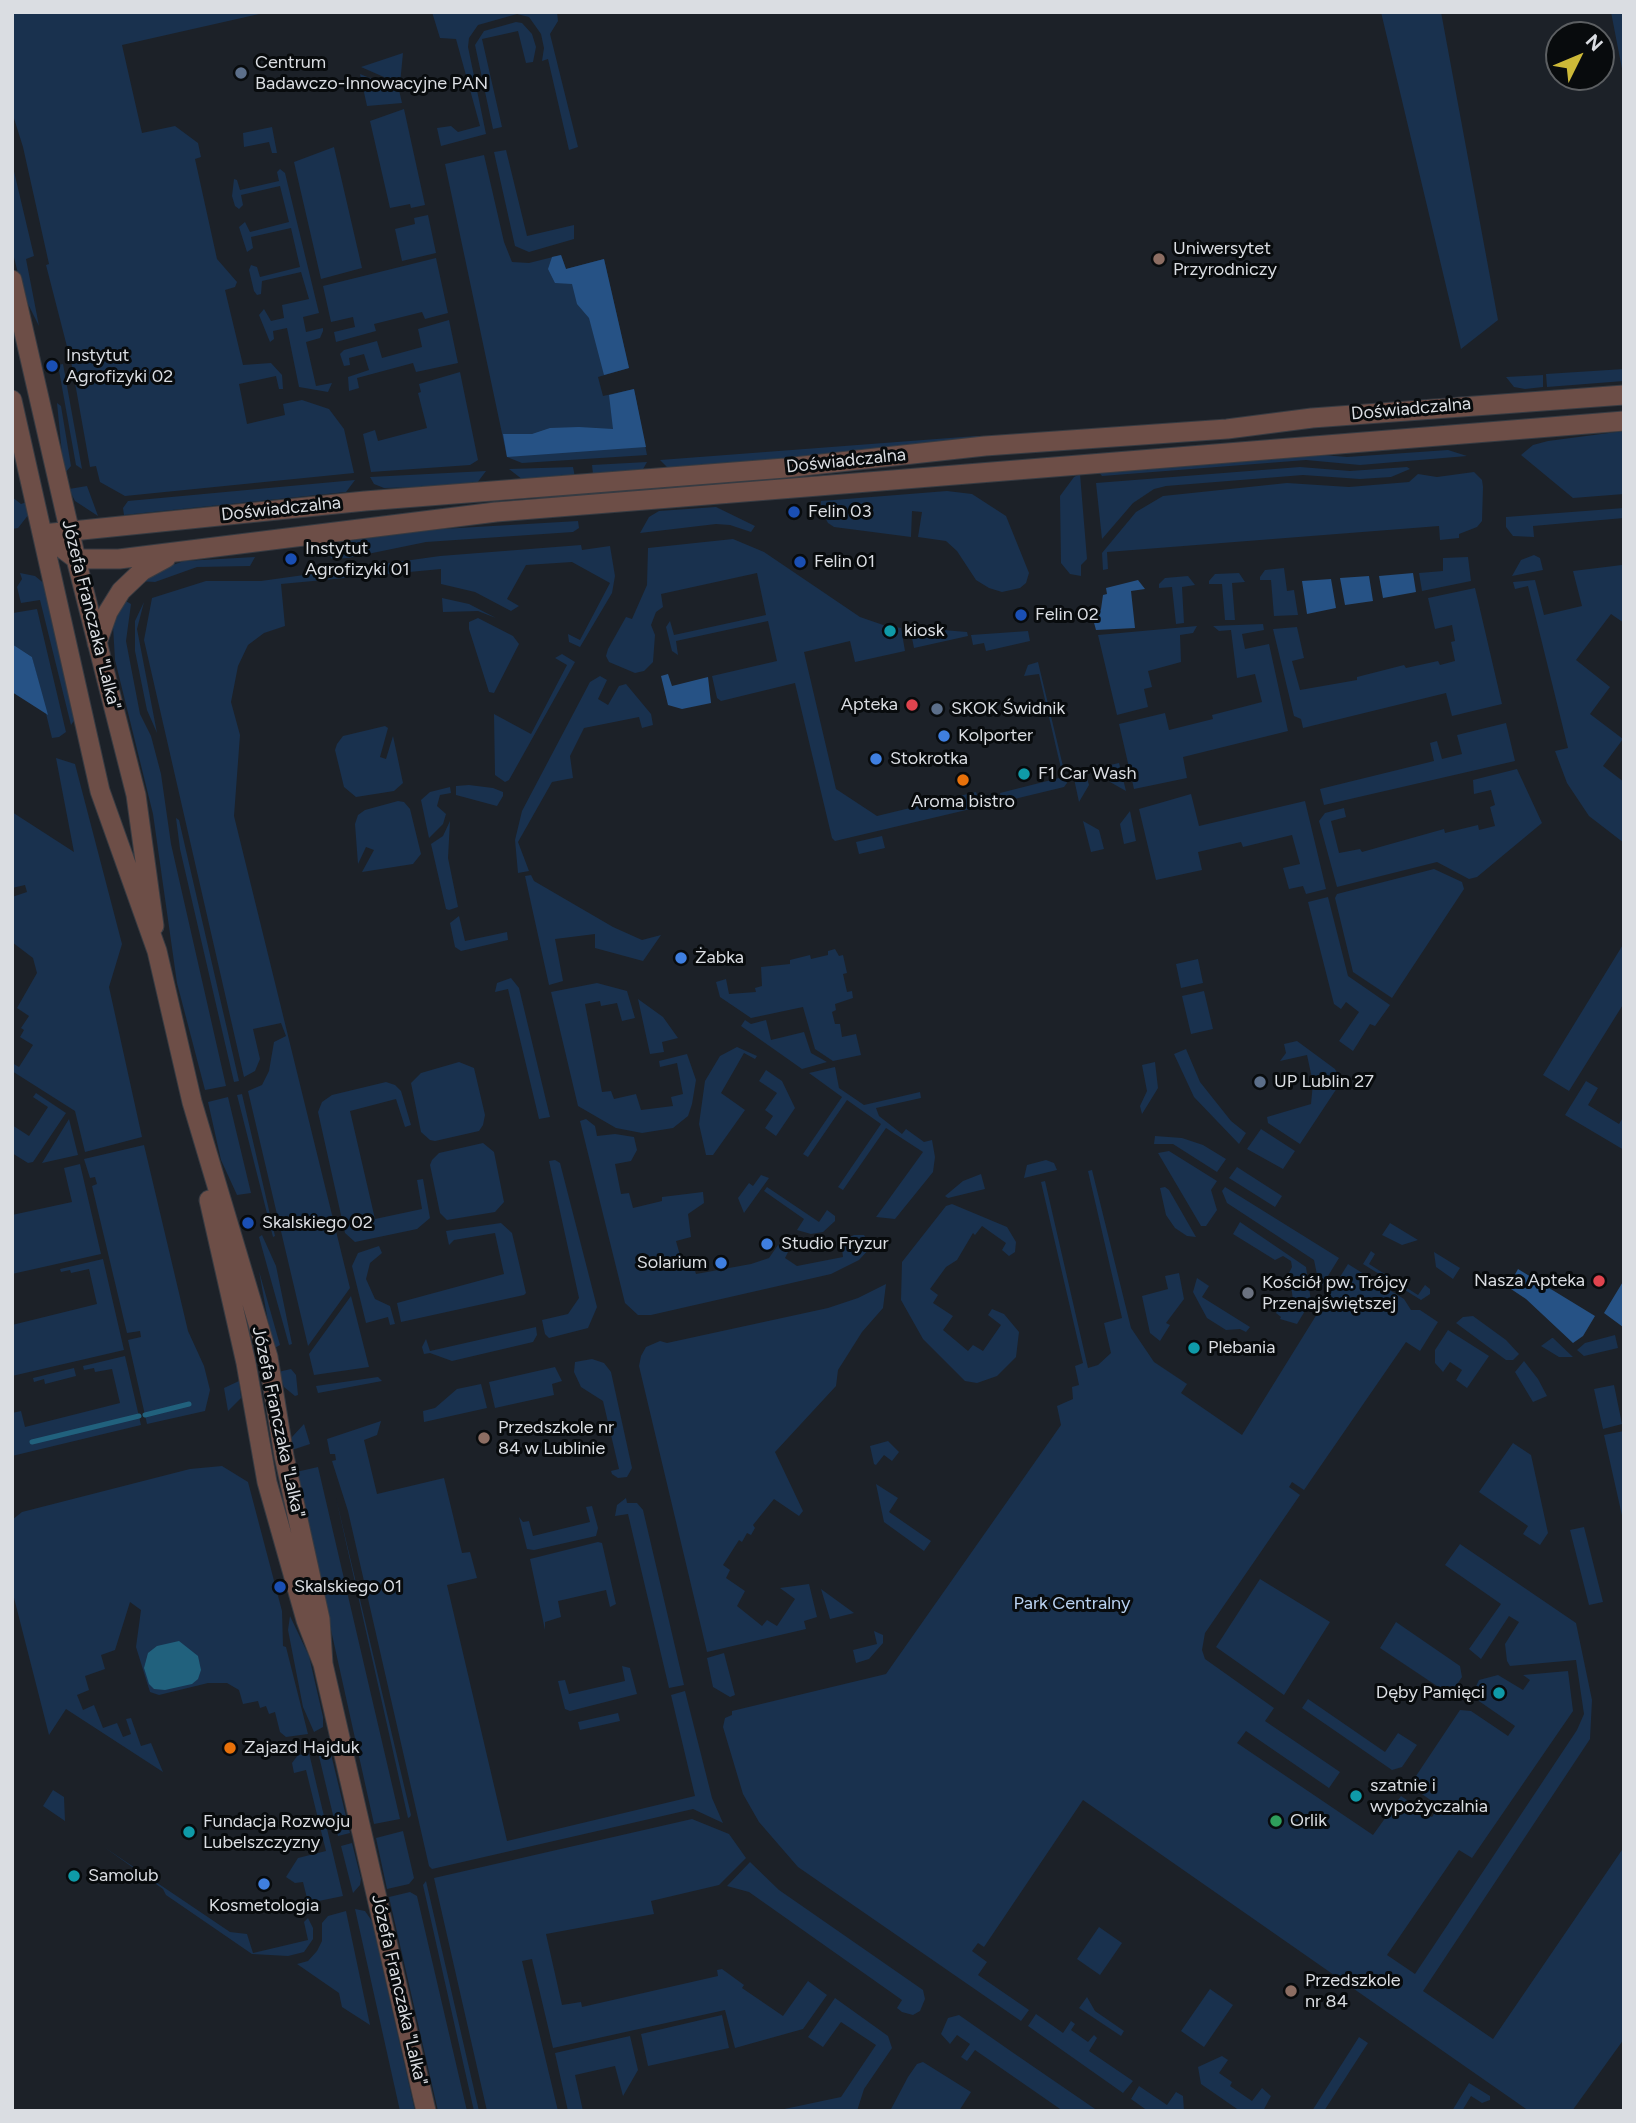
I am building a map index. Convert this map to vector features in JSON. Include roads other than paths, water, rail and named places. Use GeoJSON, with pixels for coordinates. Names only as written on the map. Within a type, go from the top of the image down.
{"type":"FeatureCollection","features":[{"type":"Feature","properties":{"kind":"street","name":"Józefa Franczaka \"Lalka\""},"geometry":{"type":"LineString","coordinates":[[12,280],[69,530],[136,795],[151,890],[157,951]]}},
{"type":"Feature","properties":{"kind":"street","name":"Doświadczalna"},"geometry":{"type":"LineString","coordinates":[[43,534],[365,501],[785,468],[1013,444],[1227,429],[1338,415],[1624,396]]}},
{"type":"Feature","properties":{"kind":"street","name":"Józefa Franczaka \"Lalka\""},"geometry":{"type":"LineString","coordinates":[[12,400],[100,791],[157,951],[246,1363],[267,1482],[323,1664],[426,2111]]}},
{"type":"Feature","properties":{"kind":"street","name":"Doświadczalna"},"geometry":{"type":"LineString","coordinates":[[76,559],[181,552],[496,512],[1624,421]]}},
{"type":"Feature","properties":{"kind":"street"},"geometry":{"type":"LineString","coordinates":[[43,534],[76,559]]}},
{"type":"Feature","properties":{"kind":"street"},"geometry":{"type":"LineString","coordinates":[[97,643],[108,612],[121,591],[154,563],[181,552]]}},
{"type":"Feature","properties":{"kind":"street","name":"Józefa Franczaka \"Lalka\""},"geometry":{"type":"LineString","coordinates":[[191,1102],[268,1357],[284,1456],[320,1619],[323,1664]]}},
{"type":"Feature","properties":{"kind":"waterway"},"geometry":{"type":"LineString","coordinates":[[145,1415],[189,1404]]}},
{"type":"Feature","properties":{"kind":"waterway"},"geometry":{"type":"LineString","coordinates":[[32,1442],[139,1416]]}},
{"type":"Feature","properties":{"kind":"place","name":"Centrum Badawczo-Innowacyjne PAN"},"geometry":{"type":"Point","coordinates":[241,73]}},
{"type":"Feature","properties":{"kind":"place","name":"Uniwersytet Przyrodniczy"},"geometry":{"type":"Point","coordinates":[1159,259]}},
{"type":"Feature","properties":{"kind":"place","name":"Instytut Agrofizyki 02"},"geometry":{"type":"Point","coordinates":[52,366]}},
{"type":"Feature","properties":{"kind":"place","name":"Felin 03"},"geometry":{"type":"Point","coordinates":[794,512]}},
{"type":"Feature","properties":{"kind":"place","name":"Instytut Agrofizyki 01"},"geometry":{"type":"Point","coordinates":[291,559]}},
{"type":"Feature","properties":{"kind":"place","name":"Felin 01"},"geometry":{"type":"Point","coordinates":[800,562]}},
{"type":"Feature","properties":{"kind":"place","name":"Felin 02"},"geometry":{"type":"Point","coordinates":[1021,615]}},
{"type":"Feature","properties":{"kind":"place","name":"kiosk"},"geometry":{"type":"Point","coordinates":[890,631]}},
{"type":"Feature","properties":{"kind":"place","name":"Apteka"},"geometry":{"type":"Point","coordinates":[912,705]}},
{"type":"Feature","properties":{"kind":"place","name":"SKOK Świdnik"},"geometry":{"type":"Point","coordinates":[937,709]}},
{"type":"Feature","properties":{"kind":"place","name":"Kolporter"},"geometry":{"type":"Point","coordinates":[944,736]}},
{"type":"Feature","properties":{"kind":"place","name":"Stokrotka"},"geometry":{"type":"Point","coordinates":[876,759]}},
{"type":"Feature","properties":{"kind":"place","name":"F1 Car Wash"},"geometry":{"type":"Point","coordinates":[1024,774]}},
{"type":"Feature","properties":{"kind":"place","name":"Aroma bistro"},"geometry":{"type":"Point","coordinates":[963,780]}},
{"type":"Feature","properties":{"kind":"place","name":"Żabka"},"geometry":{"type":"Point","coordinates":[681,958]}},
{"type":"Feature","properties":{"kind":"place","name":"UP Lublin 27"},"geometry":{"type":"Point","coordinates":[1260,1082]}},
{"type":"Feature","properties":{"kind":"place","name":"Skalskiego 02"},"geometry":{"type":"Point","coordinates":[248,1223]}},
{"type":"Feature","properties":{"kind":"place","name":"Studio Fryzur"},"geometry":{"type":"Point","coordinates":[767,1244]}},
{"type":"Feature","properties":{"kind":"place","name":"Solarium"},"geometry":{"type":"Point","coordinates":[721,1263]}},
{"type":"Feature","properties":{"kind":"place","name":"Nasza Apteka"},"geometry":{"type":"Point","coordinates":[1599,1281]}},
{"type":"Feature","properties":{"kind":"place","name":"Kościół pw. Trójcy Przenajświętszej"},"geometry":{"type":"Point","coordinates":[1248,1293]}},
{"type":"Feature","properties":{"kind":"place","name":"Plebania"},"geometry":{"type":"Point","coordinates":[1194,1348]}},
{"type":"Feature","properties":{"kind":"place","name":"Przedszkole nr 84 w Lublinie"},"geometry":{"type":"Point","coordinates":[484,1438]}},
{"type":"Feature","properties":{"kind":"place","name":"Skalskiego 01"},"geometry":{"type":"Point","coordinates":[280,1587]}},
{"type":"Feature","properties":{"kind":"place","name":"Dęby Pamięci"},"geometry":{"type":"Point","coordinates":[1499,1693]}},
{"type":"Feature","properties":{"kind":"place","name":"Zajazd Hajduk"},"geometry":{"type":"Point","coordinates":[230,1748]}},
{"type":"Feature","properties":{"kind":"place","name":"szatnie i wypożyczalnia"},"geometry":{"type":"Point","coordinates":[1356,1796]}},
{"type":"Feature","properties":{"kind":"place","name":"Orlik"},"geometry":{"type":"Point","coordinates":[1276,1821]}},
{"type":"Feature","properties":{"kind":"place","name":"Fundacja Rozwoju Lubelszczyzny"},"geometry":{"type":"Point","coordinates":[189,1832]}},
{"type":"Feature","properties":{"kind":"place","name":"Samolub"},"geometry":{"type":"Point","coordinates":[74,1876]}},
{"type":"Feature","properties":{"kind":"place","name":"Kosmetologia"},"geometry":{"type":"Point","coordinates":[264,1884]}},
{"type":"Feature","properties":{"kind":"place","name":"Przedszkole nr 84"},"geometry":{"type":"Point","coordinates":[1291,1991]}},
{"type":"Feature","properties":{"kind":"park label","name":"Park Centralny"},"geometry":{"type":"Point","coordinates":[1072,1604]}}]}
